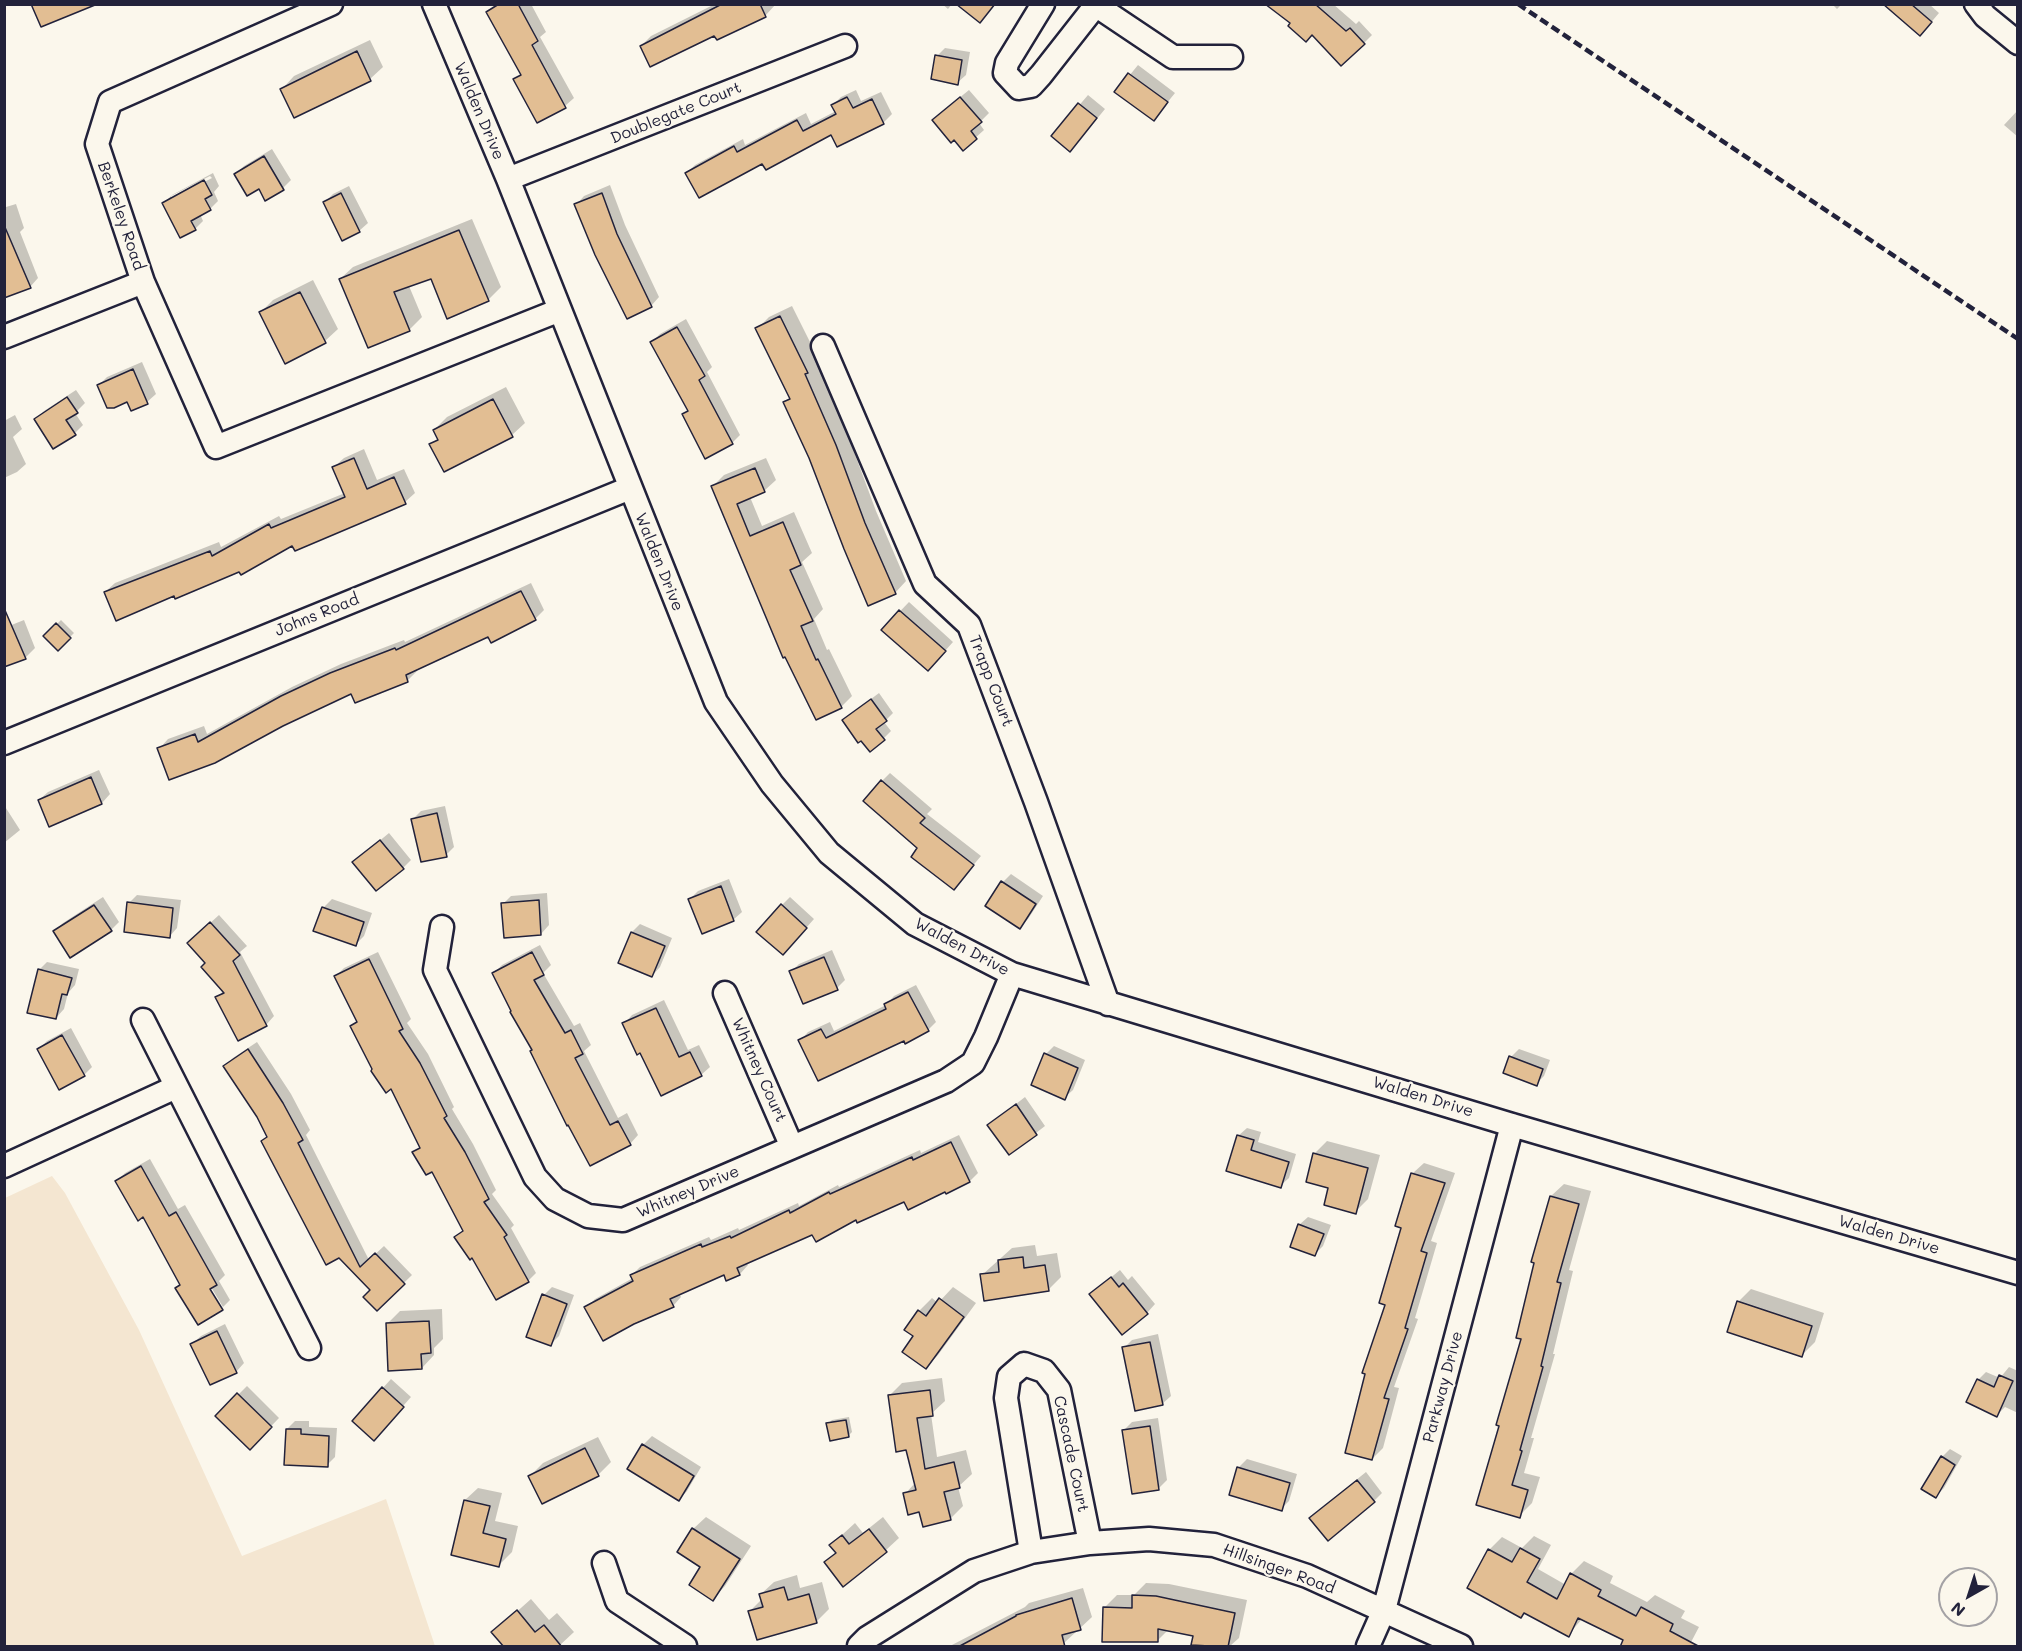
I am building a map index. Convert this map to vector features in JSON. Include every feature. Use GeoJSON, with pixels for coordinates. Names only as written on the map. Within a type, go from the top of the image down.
{"type":"FeatureCollection","features":[{"type":"Feature","properties":{"kind":"street","name":"Berkeley Road"},"geometry":{"type":"LineString","coordinates":[[4,337],[143,282],[97,144],[110,102],[331,4]]}},
{"type":"Feature","properties":{"kind":"street","name":"Walden Drive"},"geometry":{"type":"LineString","coordinates":[[434,4],[508,179],[716,702],[772,784],[829,853],[915,924],[1012,974],[1340,1071],[1512,1125],[2018,1273]]}},
{"type":"Feature","properties":{"kind":"street"},"geometry":{"type":"LineString","coordinates":[[1043,4],[1007,63],[1005,73],[1018,88],[1031,86],[1095,5],[1173,57],[1232,57]]}},
{"type":"Feature","properties":{"kind":"street"},"geometry":{"type":"LineString","coordinates":[[1976,4],[1985,16],[2018,43]]}},
{"type":"Feature","properties":{"kind":"street","name":"Doublegate Court"},"geometry":{"type":"LineString","coordinates":[[508,179],[845,46]]}},
{"type":"Feature","properties":{"kind":"street"},"geometry":{"type":"LineString","coordinates":[[143,282],[216,447],[560,310]]}},
{"type":"Feature","properties":{"kind":"street","name":"Trapp Court"},"geometry":{"type":"LineString","coordinates":[[823,346],[925,585],[969,625],[1036,802],[1108,1004]]}},
{"type":"Feature","properties":{"kind":"street","name":"Johns Road"},"geometry":{"type":"LineString","coordinates":[[4,742],[630,488]]}},
{"type":"Feature","properties":{"kind":"street","name":"Whitney Drive"},"geometry":{"type":"LineString","coordinates":[[442,927],[435,970],[535,1177],[555,1199],[588,1216],[623,1220],[946,1081],[973,1063],[1012,974]]}},
{"type":"Feature","properties":{"kind":"street","name":"Whitney Court"},"geometry":{"type":"LineString","coordinates":[[725,993],[792,1147]]}},
{"type":"Feature","properties":{"kind":"street"},"geometry":{"type":"LineString","coordinates":[[143,1020],[309,1348]]}},
{"type":"Feature","properties":{"kind":"street"},"geometry":{"type":"LineString","coordinates":[[4,1166],[176,1087]]}},
{"type":"Feature","properties":{"kind":"street","name":"Parkway Drive"},"geometry":{"type":"LineString","coordinates":[[1368,1647],[1384,1610],[1512,1125]]}},
{"type":"Feature","properties":{"kind":"street","name":"Cascade Court"},"geometry":{"type":"LineString","coordinates":[[1031,1552],[1006,1398],[1009,1377],[1024,1364],[1044,1371],[1059,1390],[1090,1543]]}},
{"type":"Feature","properties":{"kind":"street","name":"Hillsinger Road"},"geometry":{"type":"LineString","coordinates":[[859,1647],[867,1638],[974,1571],[1031,1552],[1090,1543],[1149,1539],[1214,1545],[1307,1576],[1461,1647]]}},
{"type":"Feature","properties":{"kind":"street"},"geometry":{"type":"LineString","coordinates":[[604,1563],[617,1601],[685,1647]]}},
{"type":"Feature","properties":{"kind":"shaded area"},"geometry":{"type":"Polygon","coordinates":[[[52,1176],[65,1193],[139,1330],[242,1556],[386,1499],[435,1646],[5,1646],[5,1198],[52,1176]]]}},
{"type":"Feature","properties":{"kind":"building"},"geometry":{"type":"Polygon","coordinates":[[[31,4],[95,4],[95,5],[41,27],[31,4]]]}},
{"type":"Feature","properties":{"kind":"building"},"geometry":{"type":"Polygon","coordinates":[[[499,4],[518,4],[538,41],[532,45],[566,108],[537,123],[513,79],[521,75],[486,12],[499,4]]]}},
{"type":"Feature","properties":{"kind":"building"},"geometry":{"type":"Polygon","coordinates":[[[722,4],[760,4],[766,17],[717,40],[714,36],[650,67],[640,46],[722,4]]]}},
{"type":"Feature","properties":{"kind":"building"},"geometry":{"type":"Polygon","coordinates":[[[956,4],[995,4],[980,23],[956,4]]]}},
{"type":"Feature","properties":{"kind":"building"},"geometry":{"type":"Polygon","coordinates":[[[1265,4],[1315,4],[1346,31],[1350,28],[1365,44],[1341,66],[1312,35],[1306,42],[1288,26],[1290,23],[1265,4]]]}},
{"type":"Feature","properties":{"kind":"building"},"geometry":{"type":"Polygon","coordinates":[[[1883,4],[1911,4],[1932,22],[1920,36],[1883,4]]]}},
{"type":"Feature","properties":{"kind":"building"},"geometry":{"type":"Polygon","coordinates":[[[357,51],[371,81],[294,118],[280,89],[357,51]]]}},
{"type":"Feature","properties":{"kind":"building"},"geometry":{"type":"Polygon","coordinates":[[[935,55],[962,60],[958,85],[931,79],[935,55]]]}},
{"type":"Feature","properties":{"kind":"building"},"geometry":{"type":"Polygon","coordinates":[[[1128,73],[1168,102],[1154,121],[1114,92],[1128,73]]]}},
{"type":"Feature","properties":{"kind":"building"},"geometry":{"type":"Polygon","coordinates":[[[847,97],[853,108],[872,99],[884,124],[837,147],[831,135],[766,170],[762,164],[699,198],[685,173],[734,146],[737,152],[797,120],[803,131],[836,114],[831,105],[847,97]]]}},
{"type":"Feature","properties":{"kind":"building"},"geometry":{"type":"Polygon","coordinates":[[[960,97],[982,122],[971,131],[977,139],[963,151],[954,140],[951,143],[932,120],[960,97]]]}},
{"type":"Feature","properties":{"kind":"building"},"geometry":{"type":"Polygon","coordinates":[[[1078,103],[1097,118],[1070,152],[1051,136],[1078,103]]]}},
{"type":"Feature","properties":{"kind":"building"},"geometry":{"type":"Polygon","coordinates":[[[264,156],[284,190],[265,201],[259,189],[247,196],[234,174],[264,156]]]}},
{"type":"Feature","properties":{"kind":"building"},"geometry":{"type":"Polygon","coordinates":[[[204,180],[212,195],[205,199],[211,210],[191,221],[196,230],[180,238],[162,203],[204,180]]]}},
{"type":"Feature","properties":{"kind":"building"},"geometry":{"type":"Polygon","coordinates":[[[341,193],[360,232],[342,241],[323,202],[341,193]]]}},
{"type":"Feature","properties":{"kind":"building"},"geometry":{"type":"Polygon","coordinates":[[[602,193],[617,234],[652,307],[627,319],[595,255],[574,204],[602,193]]]}},
{"type":"Feature","properties":{"kind":"building"},"geometry":{"type":"Polygon","coordinates":[[[4,225],[31,288],[4,298],[4,225]]]}},
{"type":"Feature","properties":{"kind":"building"},"geometry":{"type":"Polygon","coordinates":[[[459,230],[489,301],[447,319],[431,279],[394,292],[410,331],[368,348],[339,279],[459,230]]]}},
{"type":"Feature","properties":{"kind":"building"},"geometry":{"type":"Polygon","coordinates":[[[300,292],[326,343],[285,364],[259,312],[300,292]]]}},
{"type":"Feature","properties":{"kind":"building"},"geometry":{"type":"Polygon","coordinates":[[[780,316],[808,373],[805,374],[896,594],[868,606],[809,458],[783,402],[790,399],[755,328],[780,316]]]}},
{"type":"Feature","properties":{"kind":"building"},"geometry":{"type":"Polygon","coordinates":[[[677,327],[705,376],[699,380],[733,444],[705,459],[682,414],[688,411],[650,342],[677,327]]]}},
{"type":"Feature","properties":{"kind":"building"},"geometry":{"type":"Polygon","coordinates":[[[133,369],[148,404],[131,411],[127,402],[114,408],[107,408],[97,385],[133,369]]]}},
{"type":"Feature","properties":{"kind":"building"},"geometry":{"type":"Polygon","coordinates":[[[67,397],[78,413],[66,420],[76,435],[53,449],[34,419],[67,397]]]}},
{"type":"Feature","properties":{"kind":"building"},"geometry":{"type":"Polygon","coordinates":[[[493,399],[513,437],[444,472],[429,444],[438,440],[433,430],[493,399]]]}},
{"type":"Feature","properties":{"kind":"building"},"geometry":{"type":"Polygon","coordinates":[[[354,458],[367,489],[394,477],[406,504],[295,551],[292,546],[241,575],[239,572],[116,621],[104,592],[210,551],[212,556],[269,524],[271,528],[345,497],[332,467],[354,458]]]}},
{"type":"Feature","properties":{"kind":"building"},"geometry":{"type":"Polygon","coordinates":[[[755,468],[765,492],[737,504],[750,536],[783,522],[801,565],[790,570],[813,621],[801,626],[842,708],[816,720],[785,657],[783,658],[711,486],[755,468]]]}},
{"type":"Feature","properties":{"kind":"building"},"geometry":{"type":"Polygon","coordinates":[[[521,591],[536,620],[491,643],[488,637],[406,675],[408,682],[355,703],[351,694],[283,726],[215,763],[169,780],[157,748],[195,734],[198,742],[281,696],[330,673],[395,648],[396,650],[521,591]]]}},
{"type":"Feature","properties":{"kind":"building"},"geometry":{"type":"Polygon","coordinates":[[[4,608],[26,659],[4,667],[4,608]]]}},
{"type":"Feature","properties":{"kind":"building"},"geometry":{"type":"Polygon","coordinates":[[[899,610],[946,651],[928,671],[881,630],[899,610]]]}},
{"type":"Feature","properties":{"kind":"building"},"geometry":{"type":"Polygon","coordinates":[[[56,623],[71,638],[58,651],[43,636],[56,623]]]}},
{"type":"Feature","properties":{"kind":"building"},"geometry":{"type":"Polygon","coordinates":[[[871,699],[887,721],[876,729],[885,740],[870,752],[861,741],[858,743],[842,720],[871,699]]]}},
{"type":"Feature","properties":{"kind":"building"},"geometry":{"type":"Polygon","coordinates":[[[91,777],[102,804],[49,827],[38,800],[91,777]]]}},
{"type":"Feature","properties":{"kind":"building"},"geometry":{"type":"Polygon","coordinates":[[[881,780],[925,818],[920,823],[974,865],[954,890],[911,857],[917,848],[863,801],[881,780]]]}},
{"type":"Feature","properties":{"kind":"building"},"geometry":{"type":"Polygon","coordinates":[[[437,813],[447,857],[421,862],[411,819],[437,813]]]}},
{"type":"Feature","properties":{"kind":"building"},"geometry":{"type":"Polygon","coordinates":[[[380,840],[404,869],[376,891],[352,862],[380,840]]]}},
{"type":"Feature","properties":{"kind":"building"},"geometry":{"type":"Polygon","coordinates":[[[1001,881],[1036,904],[1020,929],[985,906],[1001,881]]]}},
{"type":"Feature","properties":{"kind":"building"},"geometry":{"type":"Polygon","coordinates":[[[721,886],[734,921],[702,934],[688,899],[721,886]]]}},
{"type":"Feature","properties":{"kind":"building"},"geometry":{"type":"Polygon","coordinates":[[[539,900],[541,935],[504,938],[501,903],[539,900]]]}},
{"type":"Feature","properties":{"kind":"building"},"geometry":{"type":"Polygon","coordinates":[[[127,902],[173,908],[170,938],[124,932],[127,902]]]}},
{"type":"Feature","properties":{"kind":"building"},"geometry":{"type":"Polygon","coordinates":[[[781,904],[807,928],[783,955],[756,932],[781,904]]]}},
{"type":"Feature","properties":{"kind":"building"},"geometry":{"type":"Polygon","coordinates":[[[94,905],[112,931],[70,958],[53,931],[94,905]]]}},
{"type":"Feature","properties":{"kind":"building"},"geometry":{"type":"Polygon","coordinates":[[[322,907],[364,922],[356,946],[313,931],[322,907]]]}},
{"type":"Feature","properties":{"kind":"building"},"geometry":{"type":"Polygon","coordinates":[[[210,922],[240,955],[233,961],[267,1026],[238,1041],[215,997],[224,993],[201,967],[205,963],[187,943],[210,922]]]}},
{"type":"Feature","properties":{"kind":"building"},"geometry":{"type":"Polygon","coordinates":[[[631,932],[665,946],[652,977],[618,963],[631,932]]]}},
{"type":"Feature","properties":{"kind":"building"},"geometry":{"type":"Polygon","coordinates":[[[532,952],[544,975],[534,980],[565,1033],[571,1030],[583,1054],[575,1058],[610,1125],[618,1121],[631,1145],[590,1166],[567,1126],[530,1051],[532,1050],[510,1012],[492,973],[532,952]]]}},
{"type":"Feature","properties":{"kind":"building"},"geometry":{"type":"Polygon","coordinates":[[[824,957],[838,990],[803,1004],[789,971],[824,957]]]}},
{"type":"Feature","properties":{"kind":"building"},"geometry":{"type":"Polygon","coordinates":[[[369,959],[403,1029],[399,1031],[420,1063],[447,1116],[444,1118],[465,1152],[489,1199],[484,1202],[507,1235],[504,1237],[529,1282],[496,1300],[472,1258],[470,1260],[454,1237],[463,1231],[432,1172],[426,1175],[412,1152],[420,1148],[391,1089],[386,1093],[371,1071],[350,1026],[357,1022],[334,976],[369,959]]]}},
{"type":"Feature","properties":{"kind":"building"},"geometry":{"type":"Polygon","coordinates":[[[38,969],[72,978],[67,995],[62,994],[56,1019],[27,1013],[38,969]]]}},
{"type":"Feature","properties":{"kind":"building"},"geometry":{"type":"Polygon","coordinates":[[[908,992],[929,1031],[905,1044],[904,1041],[818,1081],[798,1040],[821,1029],[826,1038],[886,1009],[884,1004],[908,992]]]}},
{"type":"Feature","properties":{"kind":"building"},"geometry":{"type":"Polygon","coordinates":[[[656,1008],[679,1057],[690,1052],[702,1076],[661,1096],[640,1053],[637,1055],[622,1023],[656,1008]]]}},
{"type":"Feature","properties":{"kind":"building"},"geometry":{"type":"Polygon","coordinates":[[[62,1035],[85,1076],[59,1090],[37,1049],[62,1035]]]}},
{"type":"Feature","properties":{"kind":"building"},"geometry":{"type":"Polygon","coordinates":[[[248,1049],[283,1103],[303,1140],[298,1143],[360,1267],[375,1253],[405,1284],[377,1311],[363,1297],[370,1290],[339,1258],[326,1265],[261,1141],[267,1137],[257,1117],[223,1066],[248,1049]]]}},
{"type":"Feature","properties":{"kind":"building"},"geometry":{"type":"Polygon","coordinates":[[[1044,1053],[1078,1068],[1065,1100],[1031,1085],[1044,1053]]]}},
{"type":"Feature","properties":{"kind":"building"},"geometry":{"type":"Polygon","coordinates":[[[1509,1056],[1543,1069],[1537,1086],[1503,1073],[1509,1056]]]}},
{"type":"Feature","properties":{"kind":"building"},"geometry":{"type":"Polygon","coordinates":[[[1016,1104],[1037,1135],[1009,1155],[987,1125],[1016,1104]]]}},
{"type":"Feature","properties":{"kind":"building"},"geometry":{"type":"Polygon","coordinates":[[[1237,1135],[1254,1140],[1251,1150],[1289,1162],[1281,1188],[1226,1171],[1237,1135]]]}},
{"type":"Feature","properties":{"kind":"building"},"geometry":{"type":"Polygon","coordinates":[[[951,1142],[970,1182],[946,1194],[945,1192],[908,1210],[904,1202],[857,1223],[856,1220],[816,1242],[812,1235],[737,1268],[740,1275],[726,1281],[724,1275],[670,1299],[674,1307],[634,1324],[603,1341],[584,1307],[633,1281],[630,1275],[701,1244],[702,1247],[730,1236],[731,1238],[789,1210],[790,1213],[829,1192],[830,1194],[912,1157],[913,1160],[951,1142]]]}},
{"type":"Feature","properties":{"kind":"building"},"geometry":{"type":"Polygon","coordinates":[[[1313,1153],[1368,1168],[1356,1214],[1324,1205],[1328,1188],[1306,1182],[1313,1153]]]}},
{"type":"Feature","properties":{"kind":"building"},"geometry":{"type":"Polygon","coordinates":[[[141,1166],[169,1216],[176,1212],[217,1285],[210,1289],[223,1310],[198,1325],[175,1288],[180,1285],[143,1217],[138,1221],[115,1181],[141,1166]]]}},
{"type":"Feature","properties":{"kind":"building"},"geometry":{"type":"Polygon","coordinates":[[[1411,1173],[1445,1183],[1421,1251],[1427,1253],[1405,1328],[1408,1329],[1384,1398],[1389,1399],[1372,1460],[1345,1453],[1365,1374],[1362,1373],[1385,1305],[1379,1303],[1401,1228],[1395,1226],[1411,1173]]]}},
{"type":"Feature","properties":{"kind":"building"},"geometry":{"type":"Polygon","coordinates":[[[1550,1196],[1579,1204],[1557,1282],[1561,1283],[1541,1366],[1543,1367],[1512,1485],[1528,1490],[1520,1518],[1476,1505],[1521,1339],[1516,1338],[1534,1263],[1531,1262],[1550,1196]]]}},
{"type":"Feature","properties":{"kind":"building"},"geometry":{"type":"Polygon","coordinates":[[[1298,1224],[1324,1234],[1315,1256],[1290,1247],[1298,1224]]]}},
{"type":"Feature","properties":{"kind":"building"},"geometry":{"type":"Polygon","coordinates":[[[1023,1257],[1024,1268],[1045,1265],[1049,1291],[984,1301],[980,1274],[999,1272],[998,1260],[1023,1257]]]}},
{"type":"Feature","properties":{"kind":"building"},"geometry":{"type":"Polygon","coordinates":[[[1111,1277],[1119,1287],[1123,1283],[1148,1314],[1122,1335],[1089,1294],[1111,1277]]]}},
{"type":"Feature","properties":{"kind":"building"},"geometry":{"type":"Polygon","coordinates":[[[542,1294],[567,1304],[551,1346],[526,1337],[542,1294]]]}},
{"type":"Feature","properties":{"kind":"building"},"geometry":{"type":"Polygon","coordinates":[[[939,1298],[964,1317],[926,1369],[902,1352],[913,1336],[904,1330],[918,1310],[926,1316],[939,1298]]]}},
{"type":"Feature","properties":{"kind":"building"},"geometry":{"type":"Polygon","coordinates":[[[1737,1301],[1812,1326],[1802,1357],[1727,1332],[1737,1301]]]}},
{"type":"Feature","properties":{"kind":"building"},"geometry":{"type":"Polygon","coordinates":[[[429,1321],[431,1353],[421,1354],[422,1369],[388,1371],[386,1323],[429,1321]]]}},
{"type":"Feature","properties":{"kind":"building"},"geometry":{"type":"Polygon","coordinates":[[[217,1331],[237,1373],[210,1385],[190,1344],[217,1331]]]}},
{"type":"Feature","properties":{"kind":"building"},"geometry":{"type":"Polygon","coordinates":[[[1150,1342],[1163,1405],[1135,1411],[1122,1347],[1150,1342]]]}},
{"type":"Feature","properties":{"kind":"building"},"geometry":{"type":"Polygon","coordinates":[[[1999,1375],[2013,1381],[1997,1417],[1966,1402],[1977,1379],[1994,1387],[1999,1375]]]}},
{"type":"Feature","properties":{"kind":"building"},"geometry":{"type":"Polygon","coordinates":[[[382,1387],[404,1407],[374,1441],[352,1421],[382,1387]]]}},
{"type":"Feature","properties":{"kind":"building"},"geometry":{"type":"Polygon","coordinates":[[[930,1390],[933,1416],[917,1418],[925,1469],[954,1462],[960,1488],[944,1492],[951,1520],[923,1527],[919,1512],[908,1515],[903,1493],[916,1490],[906,1450],[896,1452],[888,1395],[930,1390]]]}},
{"type":"Feature","properties":{"kind":"building"},"geometry":{"type":"Polygon","coordinates":[[[237,1393],[272,1427],[250,1450],[215,1416],[237,1393]]]}},
{"type":"Feature","properties":{"kind":"building"},"geometry":{"type":"Polygon","coordinates":[[[846,1420],[849,1437],[830,1441],[826,1423],[846,1420]]]}},
{"type":"Feature","properties":{"kind":"building"},"geometry":{"type":"Polygon","coordinates":[[[1150,1426],[1159,1490],[1132,1494],[1122,1430],[1150,1426]]]}},
{"type":"Feature","properties":{"kind":"building"},"geometry":{"type":"Polygon","coordinates":[[[286,1429],[301,1429],[301,1434],[329,1436],[328,1467],[284,1465],[286,1429]]]}},
{"type":"Feature","properties":{"kind":"building"},"geometry":{"type":"Polygon","coordinates":[[[642,1444],[694,1476],[679,1501],[627,1469],[642,1444]]]}},
{"type":"Feature","properties":{"kind":"building"},"geometry":{"type":"Polygon","coordinates":[[[585,1448],[599,1476],[542,1504],[528,1476],[585,1448]]]}},
{"type":"Feature","properties":{"kind":"building"},"geometry":{"type":"Polygon","coordinates":[[[1941,1456],[1955,1465],[1936,1498],[1921,1489],[1941,1456]]]}},
{"type":"Feature","properties":{"kind":"building"},"geometry":{"type":"Polygon","coordinates":[[[1237,1467],[1290,1483],[1282,1511],[1229,1495],[1237,1467]]]}},
{"type":"Feature","properties":{"kind":"building"},"geometry":{"type":"Polygon","coordinates":[[[1357,1480],[1375,1502],[1328,1541],[1309,1518],[1357,1480]]]}},
{"type":"Feature","properties":{"kind":"building"},"geometry":{"type":"Polygon","coordinates":[[[464,1500],[490,1506],[483,1533],[506,1539],[499,1567],[451,1555],[464,1500]]]}},
{"type":"Feature","properties":{"kind":"building"},"geometry":{"type":"Polygon","coordinates":[[[692,1528],[740,1559],[713,1601],[689,1585],[700,1567],[677,1552],[692,1528]]]}},
{"type":"Feature","properties":{"kind":"building"},"geometry":{"type":"Polygon","coordinates":[[[869,1529],[887,1552],[843,1587],[824,1562],[836,1553],[829,1545],[842,1535],[849,1544],[869,1529]]]}},
{"type":"Feature","properties":{"kind":"building"},"geometry":{"type":"Polygon","coordinates":[[[1520,1548],[1540,1559],[1527,1582],[1557,1599],[1570,1573],[1601,1590],[1598,1596],[1636,1616],[1641,1607],[1673,1624],[1670,1631],[1700,1647],[1620,1647],[1623,1640],[1578,1618],[1569,1637],[1524,1613],[1521,1618],[1467,1588],[1488,1549],[1512,1562],[1520,1548]]]}},
{"type":"Feature","properties":{"kind":"building"},"geometry":{"type":"Polygon","coordinates":[[[784,1587],[788,1600],[809,1594],[817,1623],[757,1640],[748,1611],[763,1607],[759,1594],[784,1587]]]}},
{"type":"Feature","properties":{"kind":"building"},"geometry":{"type":"Polygon","coordinates":[[[1132,1595],[1156,1596],[1235,1613],[1228,1647],[1191,1645],[1193,1636],[1158,1629],[1158,1642],[1102,1642],[1103,1607],[1132,1608],[1132,1595]]]}},
{"type":"Feature","properties":{"kind":"building"},"geometry":{"type":"Polygon","coordinates":[[[1072,1598],[1081,1630],[1062,1635],[1065,1647],[958,1647],[1016,1615],[1072,1598]]]}},
{"type":"Feature","properties":{"kind":"building"},"geometry":{"type":"Polygon","coordinates":[[[517,1610],[535,1632],[544,1625],[562,1647],[504,1647],[491,1632],[517,1610]]]}},
{"type":"Feature","properties":{"kind":"railway"},"geometry":{"type":"LineString","coordinates":[[1518,4],[2018,339]]}}]}
